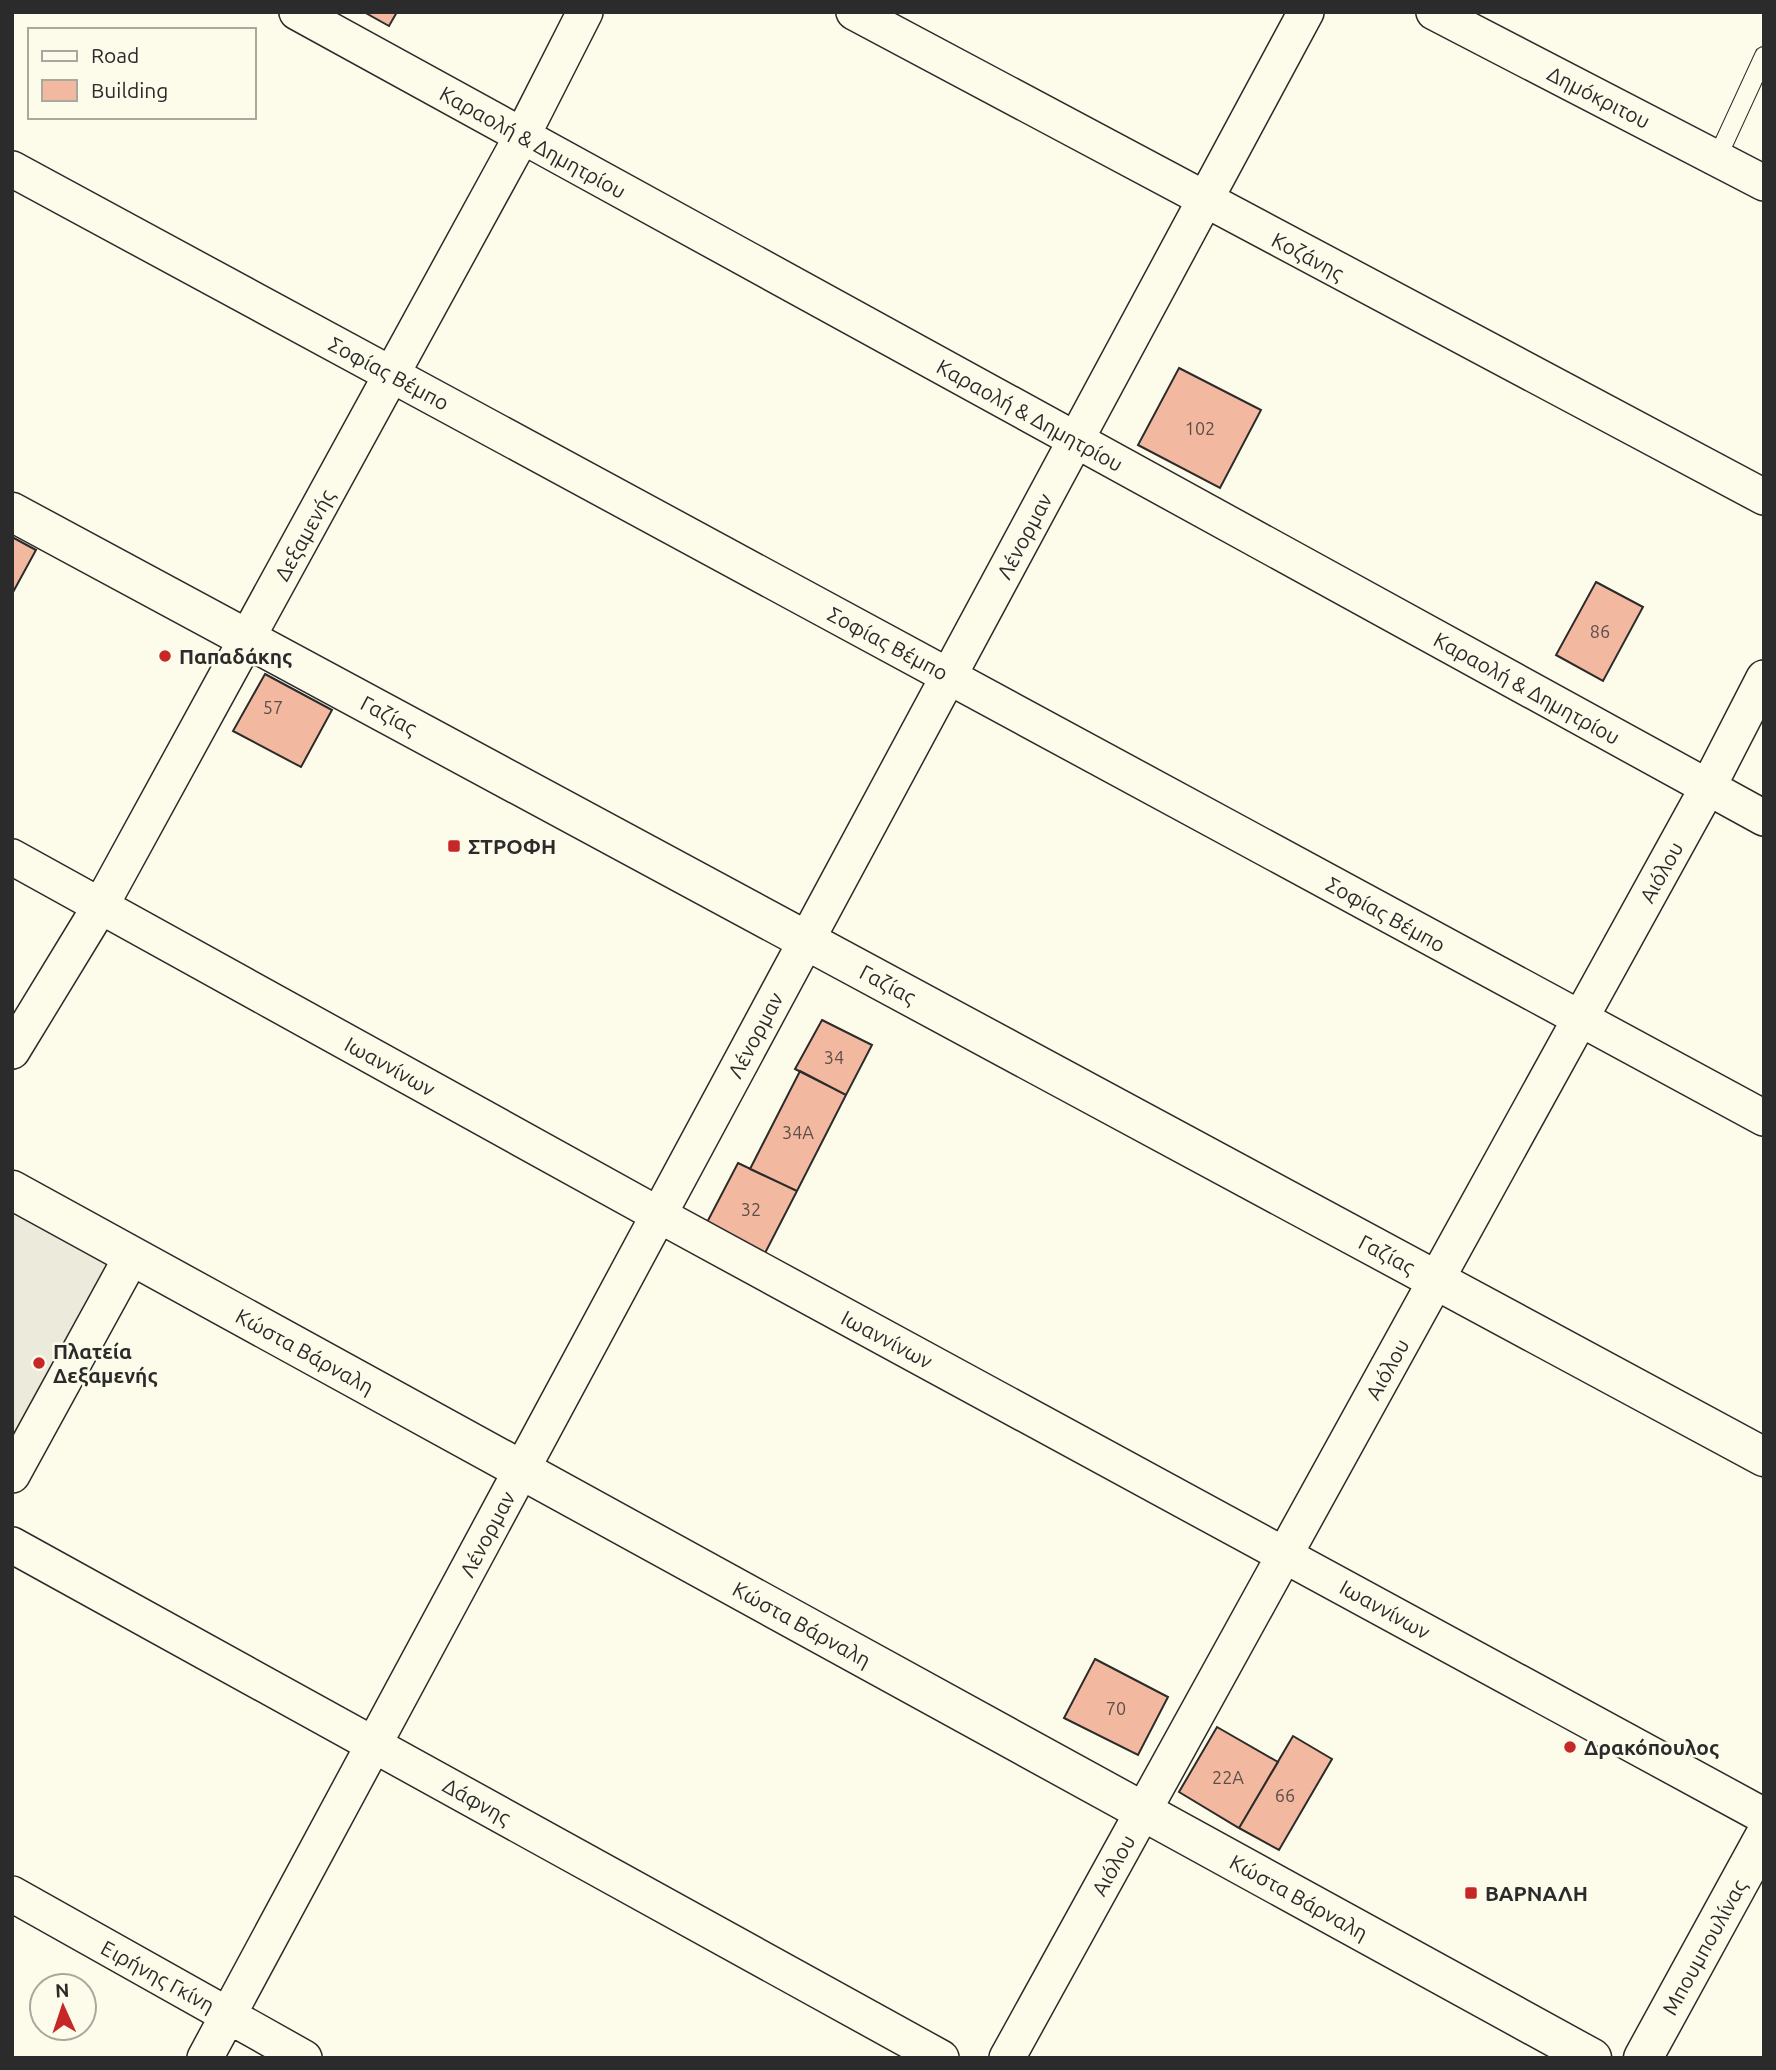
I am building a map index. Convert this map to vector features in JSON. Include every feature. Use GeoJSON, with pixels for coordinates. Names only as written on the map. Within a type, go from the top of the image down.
{"type":"FeatureCollection","features":[{"type":"Feature","properties":{"kind":"street","name":"Καραολή & Δημητρίου"},"geometry":{"type":"LineString","coordinates":[[297,12],[1764,818]]}},
{"type":"Feature","properties":{"kind":"street","name":"Δεξαμενής"},"geometry":{"type":"LineString","coordinates":[[12,1051],[101,905],[522,136],[585,12]]}},
{"type":"Feature","properties":{"kind":"street","name":"Κοζάνης"},"geometry":{"type":"LineString","coordinates":[[854,12],[1204,202],[1764,497]]}},
{"type":"Feature","properties":{"kind":"street","name":"Λένορμαν"},"geometry":{"type":"LineString","coordinates":[[205,2058],[1306,12]]}},
{"type":"Feature","properties":{"kind":"street","name":"Δημόκριτου"},"geometry":{"type":"LineString","coordinates":[[1434,12],[1764,183]]}},
{"type":"Feature","properties":{"kind":"street","name":"Σοφίας Βέμπο"},"geometry":{"type":"LineString","coordinates":[[12,169],[1764,1118]]}},
{"type":"Feature","properties":{"kind":"street","name":"Γαζίας"},"geometry":{"type":"LineString","coordinates":[[12,512],[1764,1457]]}},
{"type":"Feature","properties":{"kind":"street","name":"Αιόλου"},"geometry":{"type":"LineString","coordinates":[[1007,2058],[1708,787],[1764,678]]}},
{"type":"Feature","properties":{"kind":"street","name":"Ιωαννίνων"},"geometry":{"type":"LineString","coordinates":[[12,857],[659,1215],[1764,1816]]}},
{"type":"Feature","properties":{"kind":"street","name":"Κώστα Βάρναλη"},"geometry":{"type":"LineString","coordinates":[[12,1190],[1592,2058]]}},
{"type":"Feature","properties":{"kind":"street"},"geometry":{"type":"LineString","coordinates":[[12,1475],[132,1256]]}},
{"type":"Feature","properties":{"kind":"street","name":"Δάφνης"},"geometry":{"type":"LineString","coordinates":[[12,1545],[941,2058]]}},
{"type":"Feature","properties":{"kind":"street","name":"Μπουμπουλίνας"},"geometry":{"type":"LineString","coordinates":[[1643,2058],[1764,1837]]}},
{"type":"Feature","properties":{"kind":"street","name":"Ειρήνης Γκίνη"},"geometry":{"type":"LineString","coordinates":[[12,1894],[304,2058]]}},
{"type":"Feature","properties":{"kind":"lane"},"geometry":{"type":"LineString","coordinates":[[1717,158],[1764,56]]}},
{"type":"Feature","properties":{"kind":"shaded area","name":"Πλατεία Δεξαμενής"},"geometry":{"type":"Polygon","coordinates":[[[12,1195],[126,1257],[12,1460],[12,1195]]]}},
{"type":"Feature","properties":{"kind":"building"},"geometry":{"type":"Polygon","coordinates":[[[364,12],[397,12],[389,26],[364,12]]]}},
{"type":"Feature","properties":{"kind":"building"},"geometry":{"type":"Polygon","coordinates":[[[1179,368],[1261,410],[1220,488],[1138,445],[1179,368]]]}},
{"type":"Feature","properties":{"kind":"building"},"geometry":{"type":"Polygon","coordinates":[[[12,537],[36,550],[12,594],[12,537]]]}},
{"type":"Feature","properties":{"kind":"building"},"geometry":{"type":"Polygon","coordinates":[[[1596,582],[1643,607],[1603,681],[1556,655],[1596,582]]]}},
{"type":"Feature","properties":{"kind":"building"},"geometry":{"type":"Polygon","coordinates":[[[265,674],[332,710],[301,767],[233,731],[265,674]]]}},
{"type":"Feature","properties":{"kind":"building"},"geometry":{"type":"Polygon","coordinates":[[[822,1020],[872,1045],[846,1095],[795,1069],[822,1020]]]}},
{"type":"Feature","properties":{"kind":"building"},"geometry":{"type":"Polygon","coordinates":[[[800,1071],[846,1095],[797,1191],[750,1169],[800,1071]]]}},
{"type":"Feature","properties":{"kind":"building"},"geometry":{"type":"Polygon","coordinates":[[[738,1163],[797,1191],[763,1257],[704,1228],[738,1163]]]}},
{"type":"Feature","properties":{"kind":"building"},"geometry":{"type":"Polygon","coordinates":[[[1095,1659],[1168,1697],[1138,1755],[1064,1718],[1095,1659]]]}},
{"type":"Feature","properties":{"kind":"building"},"geometry":{"type":"Polygon","coordinates":[[[1217,1727],[1278,1762],[1239,1828],[1179,1792],[1217,1727]]]}},
{"type":"Feature","properties":{"kind":"building"},"geometry":{"type":"Polygon","coordinates":[[[1293,1736],[1332,1759],[1279,1850],[1239,1828],[1293,1736]]]}},
{"type":"Feature","properties":{"kind":"place","name":"Παπαδάκης"},"geometry":{"type":"Point","coordinates":[165,656]}},
{"type":"Feature","properties":{"kind":"place","name":"ΣΤΡΟΦΗ"},"geometry":{"type":"Point","coordinates":[454,846]}},
{"type":"Feature","properties":{"kind":"place","name":"Πλατεία Δεξαμενής"},"geometry":{"type":"Point","coordinates":[39,1363]}},
{"type":"Feature","properties":{"kind":"place","name":"Δρακόπουλος"},"geometry":{"type":"Point","coordinates":[1570,1747]}},
{"type":"Feature","properties":{"kind":"place","name":"ΒΑΡΝΑΛΗ"},"geometry":{"type":"Point","coordinates":[1471,1893]}}]}
